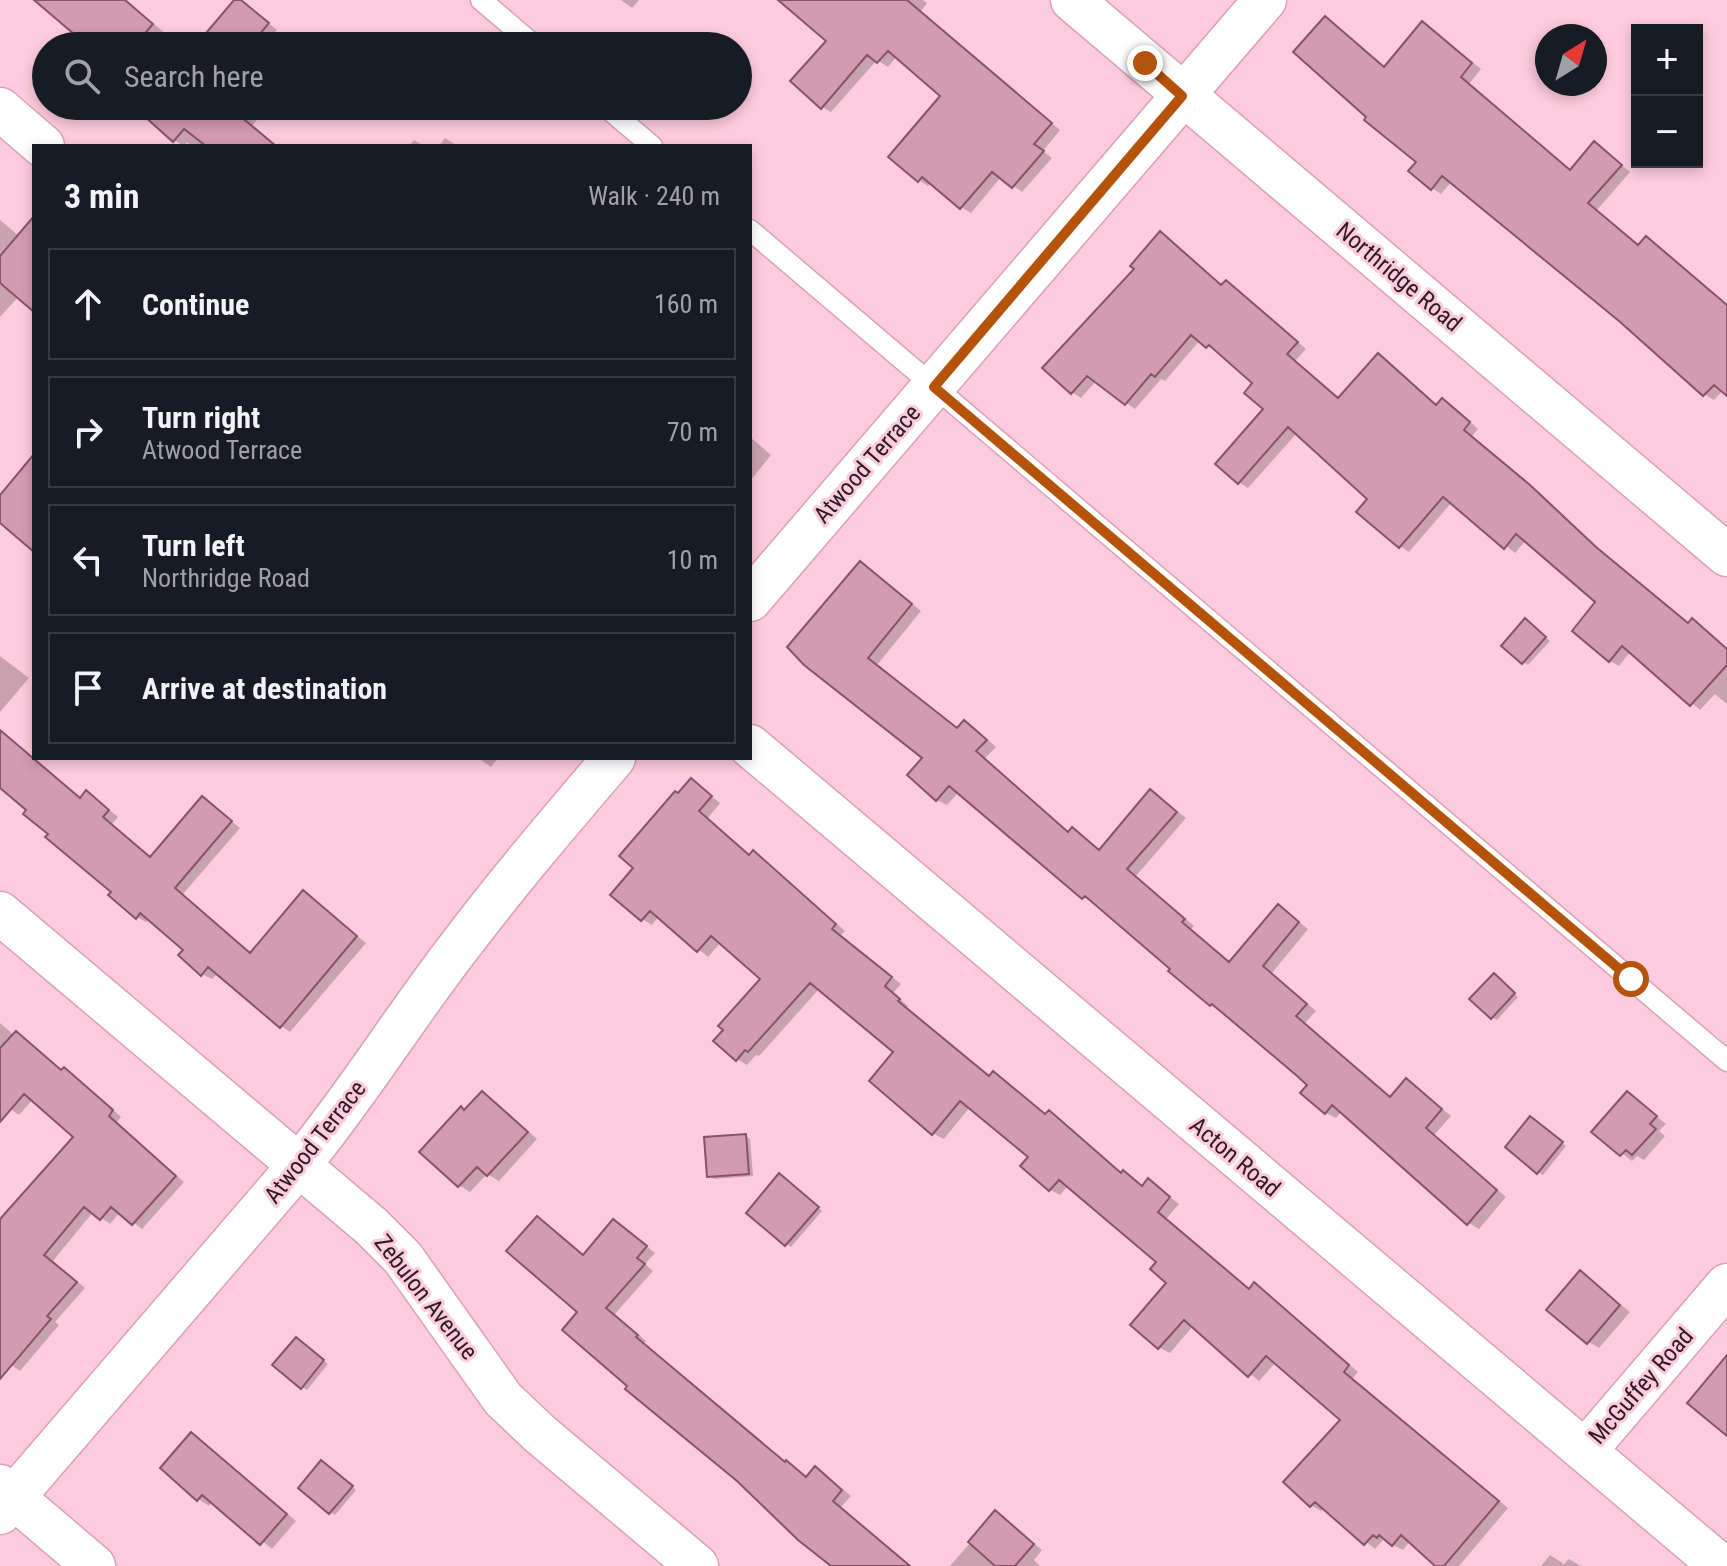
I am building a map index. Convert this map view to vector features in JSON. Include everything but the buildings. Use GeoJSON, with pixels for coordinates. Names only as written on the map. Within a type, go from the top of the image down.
{"type":"FeatureCollection","features":[{"type":"Feature","properties":{"kind":"street","name":"Northridge Road"},"geometry":{"type":"LineString","coordinates":[[1072,0],[1727,555]]}},
{"type":"Feature","properties":{"kind":"street","name":"Atwood Terrace"},"geometry":{"type":"LineString","coordinates":[[752,598],[1265,0]]}},
{"type":"Feature","properties":{"kind":"street"},"geometry":{"type":"LineString","coordinates":[[0,109],[41,144]]}},
{"type":"Feature","properties":{"kind":"street","name":"Acton Road"},"geometry":{"type":"LineString","coordinates":[[752,748],[1721,1566]]}},
{"type":"Feature","properties":{"kind":"street","name":"Atwood Terrace"},"geometry":{"type":"LineString","coordinates":[[5,1499],[300,1164],[341,1114],[458,948],[612,760]]}},
{"type":"Feature","properties":{"kind":"street","name":"Zebulon Avenue"},"geometry":{"type":"LineString","coordinates":[[0,913],[371,1226],[403,1258],[503,1399],[697,1566]]}},
{"type":"Feature","properties":{"kind":"street","name":"McGuffey Road"},"geometry":{"type":"LineString","coordinates":[[1585,1451],[1727,1285]]}},
{"type":"Feature","properties":{"kind":"street"},"geometry":{"type":"LineString","coordinates":[[5,1499],[94,1566]]}},
{"type":"Feature","properties":{"kind":"lane"},"geometry":{"type":"LineString","coordinates":[[481,0],[519,32]]}},
{"type":"Feature","properties":{"kind":"lane"},"geometry":{"type":"LineString","coordinates":[[621,120],[650,144]]}},
{"type":"Feature","properties":{"kind":"lane"},"geometry":{"type":"LineString","coordinates":[[752,232],[1727,1061]]}},
{"type":"Feature","properties":{"kind":"route"},"geometry":{"type":"LineString","coordinates":[[1145,63],[1182,96],[934,387],[1631,979]]}}]}
